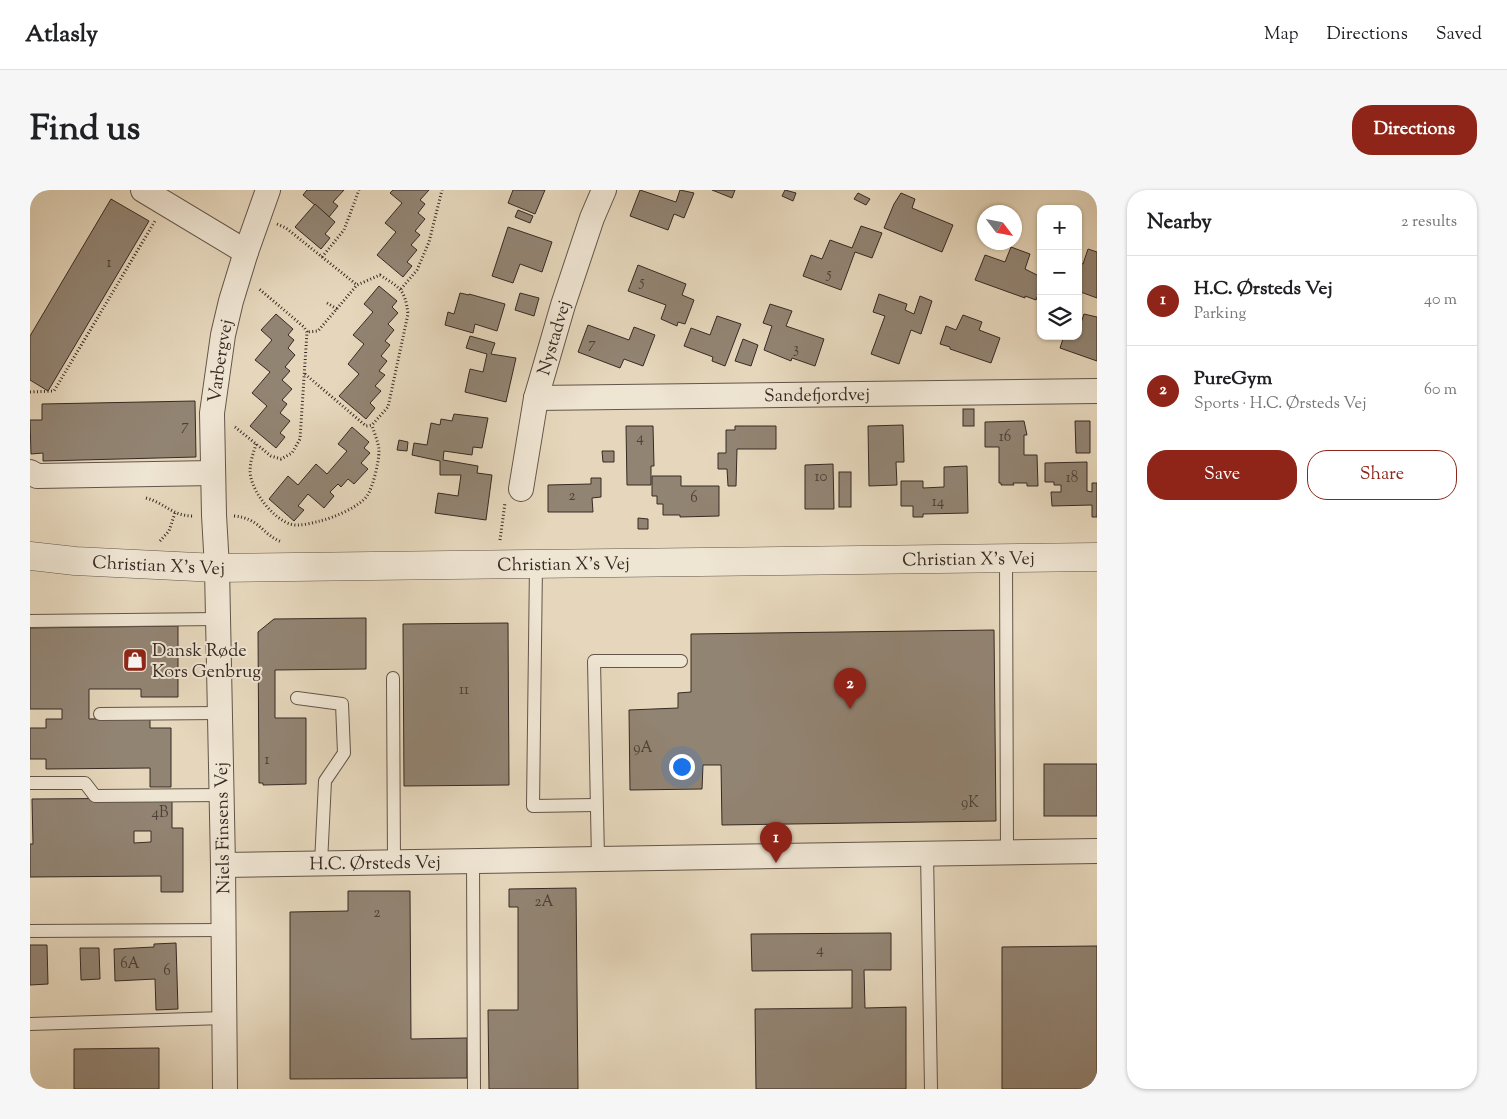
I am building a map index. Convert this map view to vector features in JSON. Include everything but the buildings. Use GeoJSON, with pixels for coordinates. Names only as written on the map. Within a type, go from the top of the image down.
{"type":"FeatureCollection","features":[{"type":"Feature","properties":{"kind":"street"},"geometry":{"type":"LineString","coordinates":[[143,190],[246,252]]}},
{"type":"Feature","properties":{"kind":"street","name":"Varbergvej"},"geometry":{"type":"LineString","coordinates":[[218,568],[214,515],[212,413],[223,335],[237,279],[268,190]]}},
{"type":"Feature","properties":{"kind":"street","name":"Nystadvej"},"geometry":{"type":"LineString","coordinates":[[521,489],[536,398],[569,287],[592,218],[604,190]]}},
{"type":"Feature","properties":{"kind":"street","name":"Sandefjordvej"},"geometry":{"type":"LineString","coordinates":[[536,398],[1097,390]]}},
{"type":"Feature","properties":{"kind":"street"},"geometry":{"type":"LineString","coordinates":[[30,472],[37,476],[213,473]]}},
{"type":"Feature","properties":{"kind":"street","name":"Christian X's Vej"},"geometry":{"type":"LineString","coordinates":[[30,556],[75,561],[218,568],[1097,557]]}},
{"type":"Feature","properties":{"kind":"street","name":"Niels Finsens Vej"},"geometry":{"type":"LineString","coordinates":[[218,568],[225,1089]]}},
{"type":"Feature","properties":{"kind":"street","name":"H.C. Ørsteds Vej"},"geometry":{"type":"LineString","coordinates":[[223,865],[1097,851]]}},
{"type":"Feature","properties":{"kind":"lane"},"geometry":{"type":"LineString","coordinates":[[1006,558],[1007,852]]}},
{"type":"Feature","properties":{"kind":"lane"},"geometry":{"type":"LineString","coordinates":[[536,564],[533,806],[596,804]]}},
{"type":"Feature","properties":{"kind":"lane"},"geometry":{"type":"LineString","coordinates":[[30,620],[218,619]]}},
{"type":"Feature","properties":{"kind":"lane"},"geometry":{"type":"LineString","coordinates":[[598,859],[594,661],[681,660]]}},
{"type":"Feature","properties":{"kind":"lane"},"geometry":{"type":"LineString","coordinates":[[393,678],[394,862]]}},
{"type":"Feature","properties":{"kind":"lane"},"geometry":{"type":"LineString","coordinates":[[297,698],[342,704],[344,754],[326,781],[321,863]]}},
{"type":"Feature","properties":{"kind":"lane"},"geometry":{"type":"LineString","coordinates":[[100,714],[220,713]]}},
{"type":"Feature","properties":{"kind":"lane"},"geometry":{"type":"LineString","coordinates":[[30,783],[85,783],[96,796],[222,795]]}},
{"type":"Feature","properties":{"kind":"lane"},"geometry":{"type":"LineString","coordinates":[[927,853],[931,1089]]}},
{"type":"Feature","properties":{"kind":"lane"},"geometry":{"type":"LineString","coordinates":[[473,860],[474,1089]]}},
{"type":"Feature","properties":{"kind":"lane"},"geometry":{"type":"LineString","coordinates":[[30,931],[223,930]]}},
{"type":"Feature","properties":{"kind":"lane"},"geometry":{"type":"LineString","coordinates":[[30,1024],[224,1018]]}},
{"type":"Feature","properties":{"kind":"path"},"geometry":{"type":"LineString","coordinates":[[322,257],[344,230],[359,190]]}},
{"type":"Feature","properties":{"kind":"path"},"geometry":{"type":"LineString","coordinates":[[401,289],[417,270],[429,242],[442,190]]}},
{"type":"Feature","properties":{"kind":"path"},"geometry":{"type":"LineString","coordinates":[[30,392],[54,391],[165,203]]}},
{"type":"Feature","properties":{"kind":"path"},"geometry":{"type":"LineString","coordinates":[[258,216],[286,228],[357,285]]}},
{"type":"Feature","properties":{"kind":"path"},"geometry":{"type":"LineString","coordinates":[[305,374],[366,426],[372,425],[388,407],[408,314],[406,300],[401,289],[380,275],[357,285],[318,331],[307,332]]}},
{"type":"Feature","properties":{"kind":"path"},"geometry":{"type":"LineString","coordinates":[[212,413],[228,421],[271,456],[281,459],[292,453],[300,439],[307,332],[304,327],[255,285],[237,279]]}},
{"type":"Feature","properties":{"kind":"path"},"geometry":{"type":"LineString","coordinates":[[327,303],[337,309]]}},
{"type":"Feature","properties":{"kind":"path"},"geometry":{"type":"LineString","coordinates":[[256,444],[250,462],[251,478],[259,496],[281,520],[291,525],[305,525],[329,519],[357,504],[366,496],[373,480],[379,451],[372,425]]}},
{"type":"Feature","properties":{"kind":"path"},"geometry":{"type":"LineString","coordinates":[[500,540],[506,498],[521,489]]}},
{"type":"Feature","properties":{"kind":"path"},"geometry":{"type":"LineString","coordinates":[[175,513],[184,516],[214,515],[242,517],[255,522],[275,540],[286,544]]}},
{"type":"Feature","properties":{"kind":"path"},"geometry":{"type":"LineString","coordinates":[[490,540],[508,541]]}},
{"type":"Feature","properties":{"kind":"place","name":"Dansk Røde Kors Genbrug"},"geometry":{"type":"Point","coordinates":[135,660]}},
{"type":"Feature","properties":{"kind":"place","name":"PureGym"},"geometry":{"type":"Point","coordinates":[850,709]}},
{"type":"Feature","properties":{"kind":"place","name":"H.C. Ørsteds Vej"},"geometry":{"type":"Point","coordinates":[776,863]}}]}
